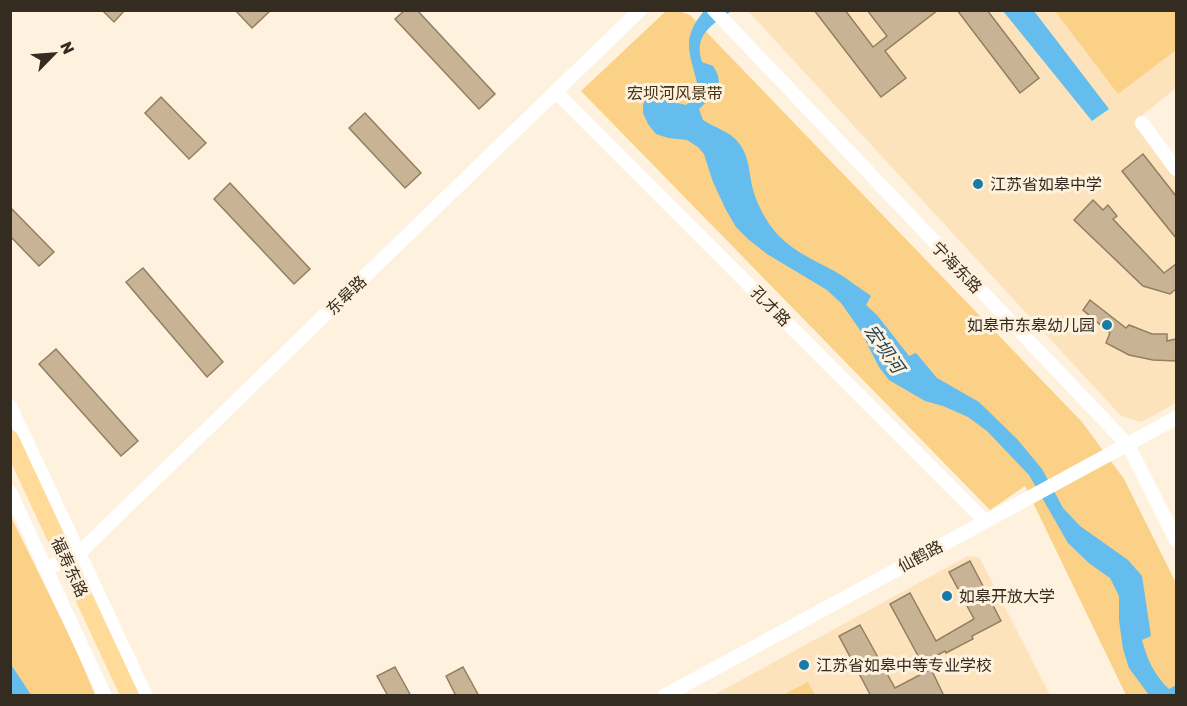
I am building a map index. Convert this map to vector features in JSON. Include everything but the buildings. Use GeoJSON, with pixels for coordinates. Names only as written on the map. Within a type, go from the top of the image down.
{"type":"FeatureCollection","features":[{"type":"Feature","properties":{"kind":"main road","name":"福寿东路"},"geometry":{"type":"LineString","coordinates":[[10,439],[119,696]]}},
{"type":"Feature","properties":{"kind":"main road","name":"福寿东路"},"geometry":{"type":"LineString","coordinates":[[10,464],[130,696]]}},
{"type":"Feature","properties":{"kind":"street","name":"东皋路"},"geometry":{"type":"LineString","coordinates":[[62,561],[640,10]]}},
{"type":"Feature","properties":{"kind":"street","name":"宁海东路"},"geometry":{"type":"LineString","coordinates":[[714,10],[1128,444],[1176,540]]}},
{"type":"Feature","properties":{"kind":"street","name":"孔才路"},"geometry":{"type":"LineString","coordinates":[[556,92],[985,521]]}},
{"type":"Feature","properties":{"kind":"street"},"geometry":{"type":"LineString","coordinates":[[1142,123],[1176,168]]}},
{"type":"Feature","properties":{"kind":"street"},"geometry":{"type":"LineString","coordinates":[[10,406],[105,696]]}},
{"type":"Feature","properties":{"kind":"street","name":"仙鹤路"},"geometry":{"type":"LineString","coordinates":[[664,696],[1176,418]]}},
{"type":"Feature","properties":{"kind":"street"},"geometry":{"type":"LineString","coordinates":[[10,492],[62,561],[146,696]]}},
{"type":"Feature","properties":{"kind":"shaded area","name":"江苏省如皋中学"},"geometry":{"type":"Polygon","coordinates":[[[748,11],[1176,11],[1176,88],[1135,121],[1176,176],[1176,403],[1141,422],[1121,416],[748,11]]]}},
{"type":"Feature","properties":{"kind":"shaded area","name":"如皋开放大学"},"geometry":{"type":"Polygon","coordinates":[[[968,556],[979,557],[1050,695],[712,696],[968,556]]]}},
{"type":"Feature","properties":{"kind":"green space","name":"宏坝河风景带"},"geometry":{"type":"Polygon","coordinates":[[[666,11],[679,11],[690,15],[1082,422],[1124,479],[1176,583],[1176,695],[1126,695],[1025,486],[990,510],[581,91],[666,11]]]}},
{"type":"Feature","properties":{"kind":"green space"},"geometry":{"type":"Polygon","coordinates":[[[1055,11],[1176,11],[1176,50],[1118,94],[1055,11]]]}},
{"type":"Feature","properties":{"kind":"green space"},"geometry":{"type":"Polygon","coordinates":[[[10,515],[74,645],[95,695],[11,695],[10,515]]]}},
{"type":"Feature","properties":{"kind":"green space"},"geometry":{"type":"Polygon","coordinates":[[[808,682],[815,695],[783,695],[808,682]]]}},
{"type":"Feature","properties":{"kind":"water","name":"宏坝河"},"geometry":{"type":"Polygon","coordinates":[[[704,11],[731,11],[711,26],[702,38],[700,53],[702,62],[713,66],[719,79],[716,90],[699,109],[703,120],[730,135],[742,147],[756,199],[769,224],[791,246],[871,296],[866,305],[877,315],[909,356],[916,353],[937,378],[979,402],[1017,439],[1042,469],[1063,508],[1080,526],[1128,560],[1142,576],[1151,636],[1142,640],[1144,647],[1152,666],[1164,684],[1169,689],[1176,685],[1176,695],[1149,695],[1129,668],[1123,649],[1119,620],[1119,596],[1110,578],[1090,564],[1068,543],[1029,475],[987,431],[968,417],[925,401],[889,380],[879,367],[860,330],[841,303],[827,290],[767,254],[736,227],[713,182],[704,154],[698,147],[687,140],[656,134],[648,124],[643,113],[647,94],[663,92],[673,102],[686,105],[699,95],[689,43],[691,33],[704,11]]]}},
{"type":"Feature","properties":{"kind":"water"},"geometry":{"type":"Polygon","coordinates":[[[1003,11],[1034,11],[1109,109],[1092,121],[1003,11]]]}},
{"type":"Feature","properties":{"kind":"water"},"geometry":{"type":"Polygon","coordinates":[[[10,663],[31,695],[11,695],[10,663]]]}},
{"type":"Feature","properties":{"kind":"place","name":"江苏省如皋中学"},"geometry":{"type":"Point","coordinates":[978,184]}},
{"type":"Feature","properties":{"kind":"place","name":"如皋市东皋幼儿园"},"geometry":{"type":"Point","coordinates":[1107,325]}},
{"type":"Feature","properties":{"kind":"place","name":"如皋开放大学"},"geometry":{"type":"Point","coordinates":[947,596]}},
{"type":"Feature","properties":{"kind":"place","name":"江苏省如皋中等专业学校"},"geometry":{"type":"Point","coordinates":[804,665]}}]}
